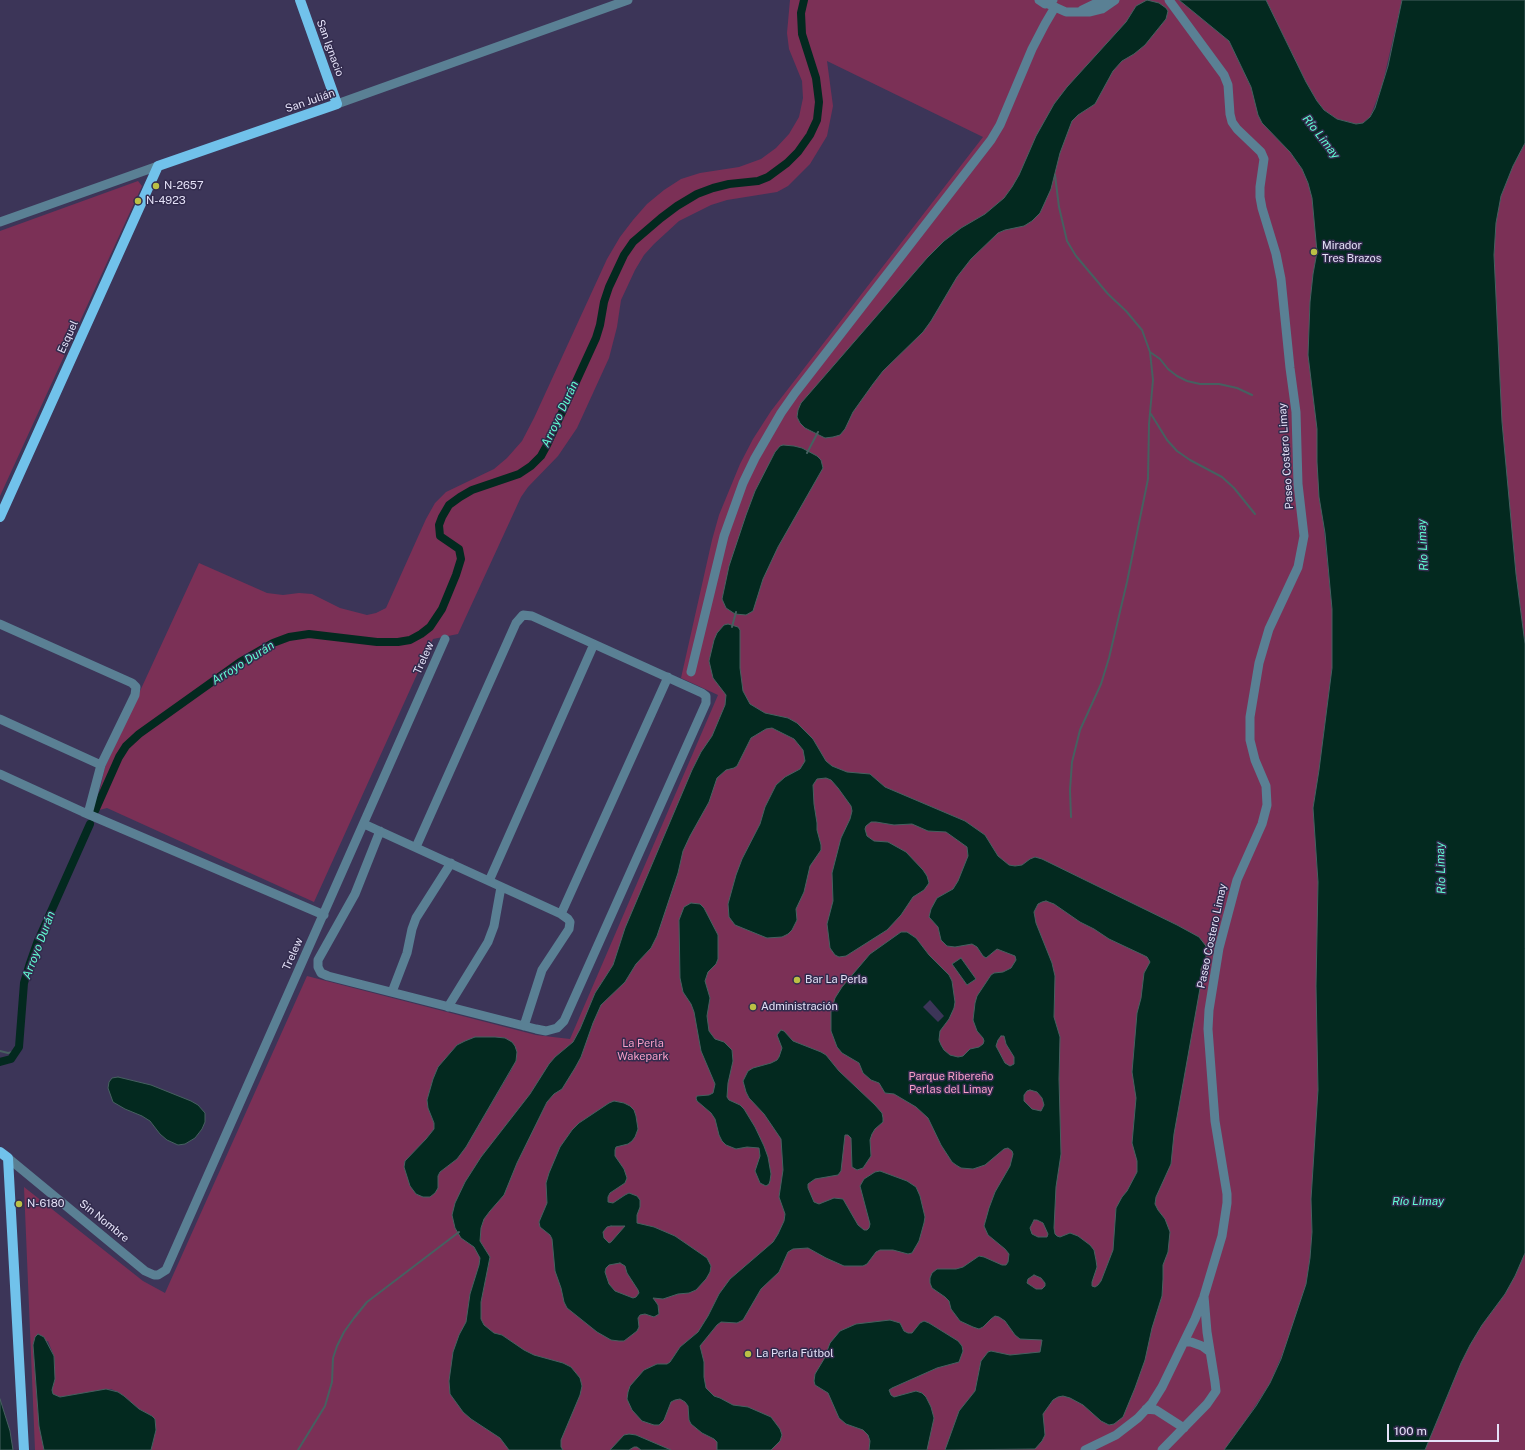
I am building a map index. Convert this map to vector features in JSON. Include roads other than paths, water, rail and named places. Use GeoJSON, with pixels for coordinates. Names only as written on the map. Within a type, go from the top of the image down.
{"type":"FeatureCollection","features":[{"type":"Feature","properties":{"kind":"main road","name":"San Ignacio"},"geometry":{"type":"LineString","coordinates":[[300,0],[337,104]]}},
{"type":"Feature","properties":{"kind":"main road","name":"San Julián"},"geometry":{"type":"LineString","coordinates":[[158,166],[337,104]]}},
{"type":"Feature","properties":{"kind":"main road","name":"Esquel"},"geometry":{"type":"LineString","coordinates":[[0,517],[158,166]]}},
{"type":"Feature","properties":{"kind":"main road"},"geometry":{"type":"LineString","coordinates":[[4,1155],[24,1450]]}},
{"type":"Feature","properties":{"kind":"street","name":"San Julián"},"geometry":{"type":"LineString","coordinates":[[337,104],[628,0]]}},
{"type":"Feature","properties":{"kind":"street"},"geometry":{"type":"LineString","coordinates":[[1039,0],[1043,3],[1052,4],[1066,12],[1075,13],[1098,10],[1114,0]]}},
{"type":"Feature","properties":{"kind":"street"},"geometry":{"type":"LineString","coordinates":[[1075,13],[1103,0]]}},
{"type":"Feature","properties":{"kind":"street","name":"Paseo Costero Limay"},"geometry":{"type":"LineString","coordinates":[[1162,1450],[1211,1400],[1216,1391],[1206,1324],[1204,1296],[1222,1236],[1227,1194],[1214,1120],[1208,1029],[1210,998],[1225,922],[1236,880],[1262,824],[1267,805],[1266,786],[1252,751],[1249,728],[1260,659],[1269,628],[1298,567],[1304,536],[1298,478],[1296,412],[1281,279],[1276,254],[1263,214],[1260,197],[1264,159],[1261,152],[1234,126],[1230,114],[1228,85],[1224,75],[1172,3]]}},
{"type":"Feature","properties":{"kind":"street"},"geometry":{"type":"LineString","coordinates":[[691,672],[724,536],[743,483],[754,458],[795,393],[991,140],[1000,125],[1032,49],[1045,24],[1052,4]]}},
{"type":"Feature","properties":{"kind":"street","name":"San Julián"},"geometry":{"type":"LineString","coordinates":[[0,222],[158,166]]}},
{"type":"Feature","properties":{"kind":"street"},"geometry":{"type":"LineString","coordinates":[[380,831],[355,894],[319,956],[317,963],[322,973],[328,976],[541,1030],[552,1030],[557,1028],[564,1021],[707,699],[704,694],[530,615],[520,616],[416,847]]}},
{"type":"Feature","properties":{"kind":"street"},"geometry":{"type":"LineString","coordinates":[[0,624],[134,685],[136,691],[101,765],[88,814]]}},
{"type":"Feature","properties":{"kind":"street","name":"Trelew"},"geometry":{"type":"LineString","coordinates":[[158,1275],[162,1274],[169,1266],[445,639]]}},
{"type":"Feature","properties":{"kind":"street"},"geometry":{"type":"LineString","coordinates":[[489,881],[594,644]]}},
{"type":"Feature","properties":{"kind":"street"},"geometry":{"type":"LineString","coordinates":[[561,914],[668,677]]}},
{"type":"Feature","properties":{"kind":"street"},"geometry":{"type":"LineString","coordinates":[[0,718],[101,765]]}},
{"type":"Feature","properties":{"kind":"street"},"geometry":{"type":"LineString","coordinates":[[0,774],[88,814],[324,915]]}},
{"type":"Feature","properties":{"kind":"street"},"geometry":{"type":"LineString","coordinates":[[364,824],[568,918],[570,922],[569,929],[544,966],[524,1026]]}},
{"type":"Feature","properties":{"kind":"street"},"geometry":{"type":"LineString","coordinates":[[392,992],[407,953],[416,918],[451,863]]}},
{"type":"Feature","properties":{"kind":"street"},"geometry":{"type":"LineString","coordinates":[[448,1007],[488,942],[494,926],[501,887]]}},
{"type":"Feature","properties":{"kind":"street","name":"Sin Nombre"},"geometry":{"type":"LineString","coordinates":[[4,1155],[146,1271],[154,1275],[158,1275]]}},
{"type":"Feature","properties":{"kind":"street"},"geometry":{"type":"LineString","coordinates":[[1085,1450],[1116,1435],[1138,1418],[1152,1403],[1162,1387],[1184,1342],[1204,1296]]}},
{"type":"Feature","properties":{"kind":"street"},"geometry":{"type":"LineString","coordinates":[[1184,1342],[1191,1342],[1202,1346],[1210,1352]]}},
{"type":"Feature","properties":{"kind":"street"},"geometry":{"type":"LineString","coordinates":[[1146,1409],[1156,1410],[1184,1428]]}},
{"type":"Feature","properties":{"kind":"water"},"geometry":{"type":"Polygon","coordinates":[[[1147,0],[1159,3],[1166,8],[1168,11],[1166,19],[1145,45],[1122,61],[1113,71],[1095,104],[1078,115],[1072,121],[1060,153],[1051,189],[1040,213],[1024,226],[998,233],[971,259],[957,277],[923,332],[883,371],[853,412],[845,429],[840,435],[825,438],[805,428],[797,417],[801,403],[927,258],[944,241],[961,228],[985,214],[1004,198],[1019,175],[1036,136],[1054,104],[1067,87],[1126,22],[1136,6],[1147,0]]]}},
{"type":"Feature","properties":{"kind":"water","name":"Río Limay"},"geometry":{"type":"Polygon","coordinates":[[[1179,0],[1266,0],[1306,82],[1317,101],[1324,110],[1337,119],[1356,124],[1363,123],[1370,117],[1375,108],[1388,66],[1402,0],[1525,0],[1525,143],[1513,166],[1501,196],[1496,223],[1494,255],[1502,422],[1516,574],[1525,644],[1525,1253],[1505,1294],[1482,1325],[1470,1345],[1425,1450],[1224,1450],[1256,1406],[1270,1383],[1281,1359],[1306,1284],[1310,1258],[1312,1232],[1311,1199],[1318,1090],[1316,986],[1318,882],[1313,808],[1332,668],[1332,609],[1325,533],[1319,497],[1317,429],[1308,355],[1310,302],[1317,252],[1312,198],[1302,169],[1290,152],[1262,123],[1258,115],[1251,87],[1229,41],[1179,0]]]}},
{"type":"Feature","properties":{"kind":"water"},"geometry":{"type":"Polygon","coordinates":[[[783,445],[802,448],[817,456],[821,460],[823,468],[778,547],[763,579],[753,611],[746,615],[735,614],[726,608],[722,599],[729,566],[755,491],[775,452],[780,446],[783,445]]]}},
{"type":"Feature","properties":{"kind":"water"},"geometry":{"type":"Polygon","coordinates":[[[728,624],[738,627],[740,630],[740,668],[743,691],[750,704],[765,713],[788,718],[797,723],[813,739],[826,761],[832,766],[847,772],[870,774],[885,787],[965,821],[985,835],[998,856],[1009,865],[1022,865],[1035,857],[1042,859],[1177,925],[1199,937],[1206,946],[1206,958],[1201,969],[1201,983],[1174,1134],[1171,1164],[1156,1197],[1155,1204],[1165,1219],[1170,1232],[1168,1252],[1163,1265],[1162,1296],[1152,1328],[1145,1360],[1135,1388],[1123,1417],[1114,1424],[1109,1425],[1101,1421],[1083,1405],[1063,1396],[1053,1400],[1043,1414],[1045,1435],[1035,1449],[945,1450],[959,1411],[975,1391],[981,1361],[988,1352],[991,1351],[1010,1355],[1040,1352],[1042,1340],[1020,1339],[1015,1335],[1005,1321],[999,1317],[995,1316],[979,1329],[960,1321],[951,1309],[949,1301],[932,1288],[930,1283],[932,1273],[937,1269],[956,1269],[963,1267],[979,1256],[1002,1265],[1006,1265],[1008,1262],[1009,1254],[988,1235],[984,1226],[995,1192],[1010,1166],[1013,1154],[1008,1148],[1004,1149],[985,1165],[973,1169],[961,1168],[952,1162],[941,1145],[928,1118],[916,1107],[894,1094],[885,1093],[879,1083],[871,1080],[863,1073],[859,1063],[842,1053],[837,1047],[831,1031],[831,1012],[835,998],[842,987],[870,954],[901,932],[907,932],[916,938],[929,955],[949,975],[952,981],[955,1002],[954,1008],[949,1019],[940,1031],[939,1040],[944,1050],[950,1055],[958,1057],[963,1056],[970,1049],[979,1047],[984,1041],[977,1031],[973,1020],[977,996],[991,975],[1011,968],[1016,960],[1015,956],[997,949],[986,958],[977,947],[972,944],[955,947],[947,946],[941,940],[938,927],[929,917],[931,909],[937,898],[953,889],[958,881],[968,856],[967,847],[946,832],[928,831],[912,824],[894,825],[876,822],[871,822],[866,826],[865,829],[867,836],[874,841],[888,842],[906,852],[923,870],[929,883],[924,890],[913,897],[901,915],[887,930],[846,956],[839,957],[835,955],[830,948],[827,924],[833,901],[832,873],[841,838],[852,811],[851,806],[838,788],[831,780],[826,778],[817,779],[813,785],[817,830],[821,850],[810,866],[804,892],[796,909],[797,920],[792,930],[782,937],[767,938],[735,925],[729,917],[728,904],[742,859],[760,824],[765,807],[776,785],[785,777],[800,769],[805,761],[803,750],[794,739],[772,728],[766,729],[751,738],[737,766],[726,770],[717,778],[709,802],[683,851],[678,873],[657,936],[651,948],[636,964],[625,982],[601,1005],[581,1057],[562,1089],[554,1094],[547,1102],[517,1163],[504,1195],[484,1219],[481,1228],[480,1241],[490,1257],[481,1302],[481,1319],[484,1325],[494,1333],[502,1335],[534,1355],[563,1363],[571,1367],[580,1378],[582,1386],[580,1395],[561,1440],[561,1447],[563,1450],[509,1450],[500,1438],[463,1412],[450,1394],[449,1381],[453,1352],[459,1335],[466,1322],[470,1294],[480,1258],[474,1247],[461,1238],[455,1228],[452,1215],[455,1203],[465,1182],[481,1157],[530,1094],[549,1064],[573,1042],[595,993],[613,965],[625,928],[692,770],[701,752],[712,736],[725,705],[726,695],[713,678],[709,661],[714,640],[717,633],[724,625],[728,624]],[[1046,901],[1038,904],[1034,912],[1036,923],[1052,963],[1055,976],[1054,1017],[1060,1037],[1059,1079],[1061,1154],[1056,1187],[1054,1228],[1057,1236],[1060,1237],[1070,1233],[1078,1236],[1094,1250],[1097,1267],[1092,1286],[1095,1287],[1101,1281],[1113,1250],[1116,1208],[1137,1172],[1137,1161],[1132,1143],[1136,1098],[1132,1072],[1137,1013],[1141,998],[1144,973],[1150,962],[1147,957],[1109,939],[1080,922],[1054,904],[1046,901]],[[1001,1036],[996,1046],[1005,1063],[1010,1066],[1014,1064],[1014,1057],[1006,1044],[1004,1036],[1001,1036]],[[1030,1090],[1024,1095],[1024,1101],[1032,1109],[1041,1111],[1044,1105],[1042,1098],[1037,1092],[1030,1090]],[[1034,1220],[1030,1228],[1032,1234],[1038,1237],[1047,1237],[1048,1234],[1043,1223],[1034,1220]],[[1034,1275],[1028,1279],[1027,1283],[1036,1289],[1042,1289],[1045,1286],[1045,1283],[1041,1278],[1034,1275]]]}},
{"type":"Feature","properties":{"kind":"water"},"geometry":{"type":"Polygon","coordinates":[[[691,903],[700,904],[704,908],[718,935],[718,959],[716,964],[708,972],[705,981],[710,998],[707,1016],[709,1031],[715,1039],[724,1042],[732,1050],[733,1061],[728,1083],[727,1097],[729,1100],[740,1105],[744,1109],[764,1146],[768,1157],[771,1174],[769,1184],[766,1186],[760,1183],[755,1171],[760,1156],[759,1148],[747,1147],[736,1149],[726,1145],[719,1135],[715,1119],[711,1113],[697,1101],[696,1098],[697,1096],[709,1095],[713,1093],[715,1084],[701,1051],[694,1012],[691,1004],[683,992],[680,978],[679,920],[684,907],[691,903]]]}},
{"type":"Feature","properties":{"kind":"water"},"geometry":{"type":"Polygon","coordinates":[[[961,958],[976,979],[967,985],[952,964],[961,958]]]}},
{"type":"Feature","properties":{"kind":"water"},"geometry":{"type":"Polygon","coordinates":[[[781,1030],[784,1031],[793,1041],[826,1055],[839,1071],[875,1105],[882,1113],[883,1118],[883,1122],[872,1134],[870,1140],[871,1156],[863,1168],[857,1170],[852,1167],[851,1138],[848,1135],[845,1135],[841,1171],[838,1175],[815,1179],[808,1184],[808,1188],[814,1202],[819,1204],[834,1198],[843,1199],[858,1225],[864,1230],[867,1230],[870,1224],[860,1186],[864,1179],[875,1172],[880,1171],[907,1181],[916,1187],[920,1196],[925,1217],[919,1241],[912,1253],[908,1254],[893,1250],[880,1250],[876,1252],[867,1264],[863,1266],[844,1266],[808,1248],[793,1249],[788,1252],[779,1272],[761,1289],[743,1320],[737,1323],[721,1322],[717,1325],[700,1346],[704,1362],[706,1388],[714,1396],[733,1405],[748,1407],[771,1417],[780,1429],[782,1435],[780,1441],[771,1450],[717,1450],[717,1442],[714,1439],[702,1433],[691,1424],[689,1420],[688,1406],[685,1402],[680,1399],[671,1402],[664,1420],[659,1425],[654,1425],[642,1421],[632,1410],[627,1399],[628,1392],[630,1386],[644,1370],[657,1364],[667,1364],[670,1362],[680,1347],[698,1332],[719,1294],[730,1279],[773,1242],[784,1221],[785,1214],[779,1197],[783,1170],[781,1139],[764,1114],[749,1098],[743,1081],[748,1071],[777,1060],[782,1048],[777,1035],[781,1030]]]}},
{"type":"Feature","properties":{"kind":"water"},"geometry":{"type":"Polygon","coordinates":[[[475,1037],[505,1038],[512,1042],[517,1052],[516,1061],[466,1147],[457,1159],[440,1172],[438,1176],[438,1188],[435,1193],[430,1197],[423,1197],[416,1194],[410,1186],[404,1167],[405,1161],[434,1129],[434,1123],[428,1108],[427,1100],[438,1067],[457,1045],[475,1037]]]}},
{"type":"Feature","properties":{"kind":"water"},"geometry":{"type":"Polygon","coordinates":[[[118,1077],[151,1085],[198,1105],[205,1113],[205,1122],[202,1129],[195,1138],[185,1144],[178,1145],[167,1140],[160,1134],[150,1121],[113,1102],[108,1088],[109,1082],[112,1078],[118,1077]]]}},
{"type":"Feature","properties":{"kind":"water"},"geometry":{"type":"Polygon","coordinates":[[[614,1101],[630,1106],[634,1110],[638,1129],[632,1141],[628,1144],[616,1147],[615,1156],[624,1169],[627,1178],[625,1183],[610,1193],[608,1202],[613,1203],[629,1193],[637,1196],[640,1200],[640,1207],[637,1215],[637,1223],[654,1227],[675,1236],[707,1258],[711,1266],[710,1272],[706,1279],[696,1290],[663,1299],[653,1298],[658,1305],[659,1314],[654,1317],[645,1314],[640,1315],[638,1318],[639,1327],[637,1331],[624,1341],[611,1340],[597,1332],[567,1308],[555,1271],[552,1239],[550,1235],[540,1227],[539,1222],[547,1203],[546,1183],[560,1147],[579,1123],[614,1101]],[[625,1226],[607,1227],[603,1232],[604,1238],[609,1243],[625,1226]],[[620,1263],[609,1265],[606,1268],[605,1272],[609,1284],[615,1291],[633,1298],[636,1297],[639,1293],[638,1290],[627,1273],[625,1266],[620,1263]]]}},
{"type":"Feature","properties":{"kind":"water"},"geometry":{"type":"Polygon","coordinates":[[[890,1320],[900,1323],[904,1331],[908,1333],[912,1333],[920,1323],[924,1321],[958,1341],[962,1346],[963,1351],[959,1362],[937,1368],[889,1390],[891,1395],[894,1397],[916,1391],[922,1393],[926,1397],[934,1418],[927,1450],[869,1450],[870,1441],[868,1435],[863,1430],[846,1424],[839,1418],[828,1393],[815,1385],[815,1374],[824,1359],[830,1343],[840,1331],[856,1324],[890,1320]]]}},
{"type":"Feature","properties":{"kind":"water"},"geometry":{"type":"Polygon","coordinates":[[[38,1334],[44,1337],[54,1356],[55,1379],[52,1390],[53,1394],[60,1397],[106,1389],[118,1392],[139,1409],[155,1419],[156,1430],[151,1450],[44,1450],[39,1426],[33,1345],[35,1337],[38,1334]]]}},
{"type":"Feature","properties":{"kind":"water"},"geometry":{"type":"Polygon","coordinates":[[[0,1399],[10,1431],[13,1450],[0,1450],[0,1399]]]}},
{"type":"Feature","properties":{"kind":"water"},"geometry":{"type":"Polygon","coordinates":[[[624,1435],[636,1435],[671,1450],[641,1450],[634,1447],[629,1450],[610,1450],[624,1435]]]}},
{"type":"Feature","properties":{"kind":"waterway","name":"Arroyo Durán"},"geometry":{"type":"LineString","coordinates":[[95,811],[119,757],[126,746],[139,734],[240,662],[273,643],[289,637],[309,634],[377,642],[398,642],[410,640],[430,627],[442,609],[461,559],[459,549],[440,536],[439,525],[442,517],[449,505],[460,497],[472,490],[519,474],[531,466],[541,456],[596,338],[609,287],[624,255],[633,242],[661,218],[697,194],[729,184],[758,181],[768,177],[787,163],[798,152],[810,135],[817,120],[819,102],[816,78],[802,34],[801,13],[804,0]]}},
{"type":"Feature","properties":{"kind":"waterway"},"geometry":{"type":"LineString","coordinates":[[1055,175],[1059,207],[1067,241],[1076,256],[1108,294],[1126,311],[1142,330],[1150,352],[1153,380],[1149,424],[1148,479],[1127,582],[1109,658],[1101,684],[1080,730],[1072,762],[1070,790],[1071,817]]}},
{"type":"Feature","properties":{"kind":"waterway"},"geometry":{"type":"LineString","coordinates":[[1150,352],[1160,359],[1168,369],[1187,381],[1200,384],[1219,384],[1237,388],[1252,395]]}},
{"type":"Feature","properties":{"kind":"waterway"},"geometry":{"type":"LineString","coordinates":[[1151,414],[1167,440],[1177,451],[1190,460],[1222,477],[1234,488],[1255,514]]}},
{"type":"Feature","properties":{"kind":"waterway"},"geometry":{"type":"LineString","coordinates":[[807,453],[818,432]]}},
{"type":"Feature","properties":{"kind":"waterway"},"geometry":{"type":"LineString","coordinates":[[732,627],[736,612]]}},
{"type":"Feature","properties":{"kind":"waterway","name":"Arroyo Durán"},"geometry":{"type":"LineString","coordinates":[[0,1062],[11,1059],[19,1047],[24,983],[30,963],[37,943],[90,824]]}},
{"type":"Feature","properties":{"kind":"waterway"},"geometry":{"type":"LineString","coordinates":[[0,1051],[8,1053],[17,1051]]}},
{"type":"Feature","properties":{"kind":"waterway"},"geometry":{"type":"LineString","coordinates":[[298,1450],[325,1406],[332,1382],[333,1358],[344,1332],[354,1318],[367,1302],[459,1232]]}},
{"type":"Feature","properties":{"kind":"place","name":"N-2657"},"geometry":{"type":"Point","coordinates":[156,186]}},
{"type":"Feature","properties":{"kind":"place","name":"N-4923"},"geometry":{"type":"Point","coordinates":[138,201]}},
{"type":"Feature","properties":{"kind":"place","name":"Mirador Tres Brazos"},"geometry":{"type":"Point","coordinates":[1314,252]}},
{"type":"Feature","properties":{"kind":"place","name":"Bar La Perla"},"geometry":{"type":"Point","coordinates":[797,980]}},
{"type":"Feature","properties":{"kind":"place","name":"Administración"},"geometry":{"type":"Point","coordinates":[753,1007]}},
{"type":"Feature","properties":{"kind":"place","name":"N-6180"},"geometry":{"type":"Point","coordinates":[19,1204]}},
{"type":"Feature","properties":{"kind":"place","name":"La Perla Fútbol"},"geometry":{"type":"Point","coordinates":[748,1354]}},
{"type":"Feature","properties":{"kind":"park label","name":"La Perla Wakepark"},"geometry":{"type":"Point","coordinates":[643,1050]}},
{"type":"Feature","properties":{"kind":"park label","name":"Parque Ribereño Perlas del Limay"},"geometry":{"type":"Point","coordinates":[951,1083]}}]}
